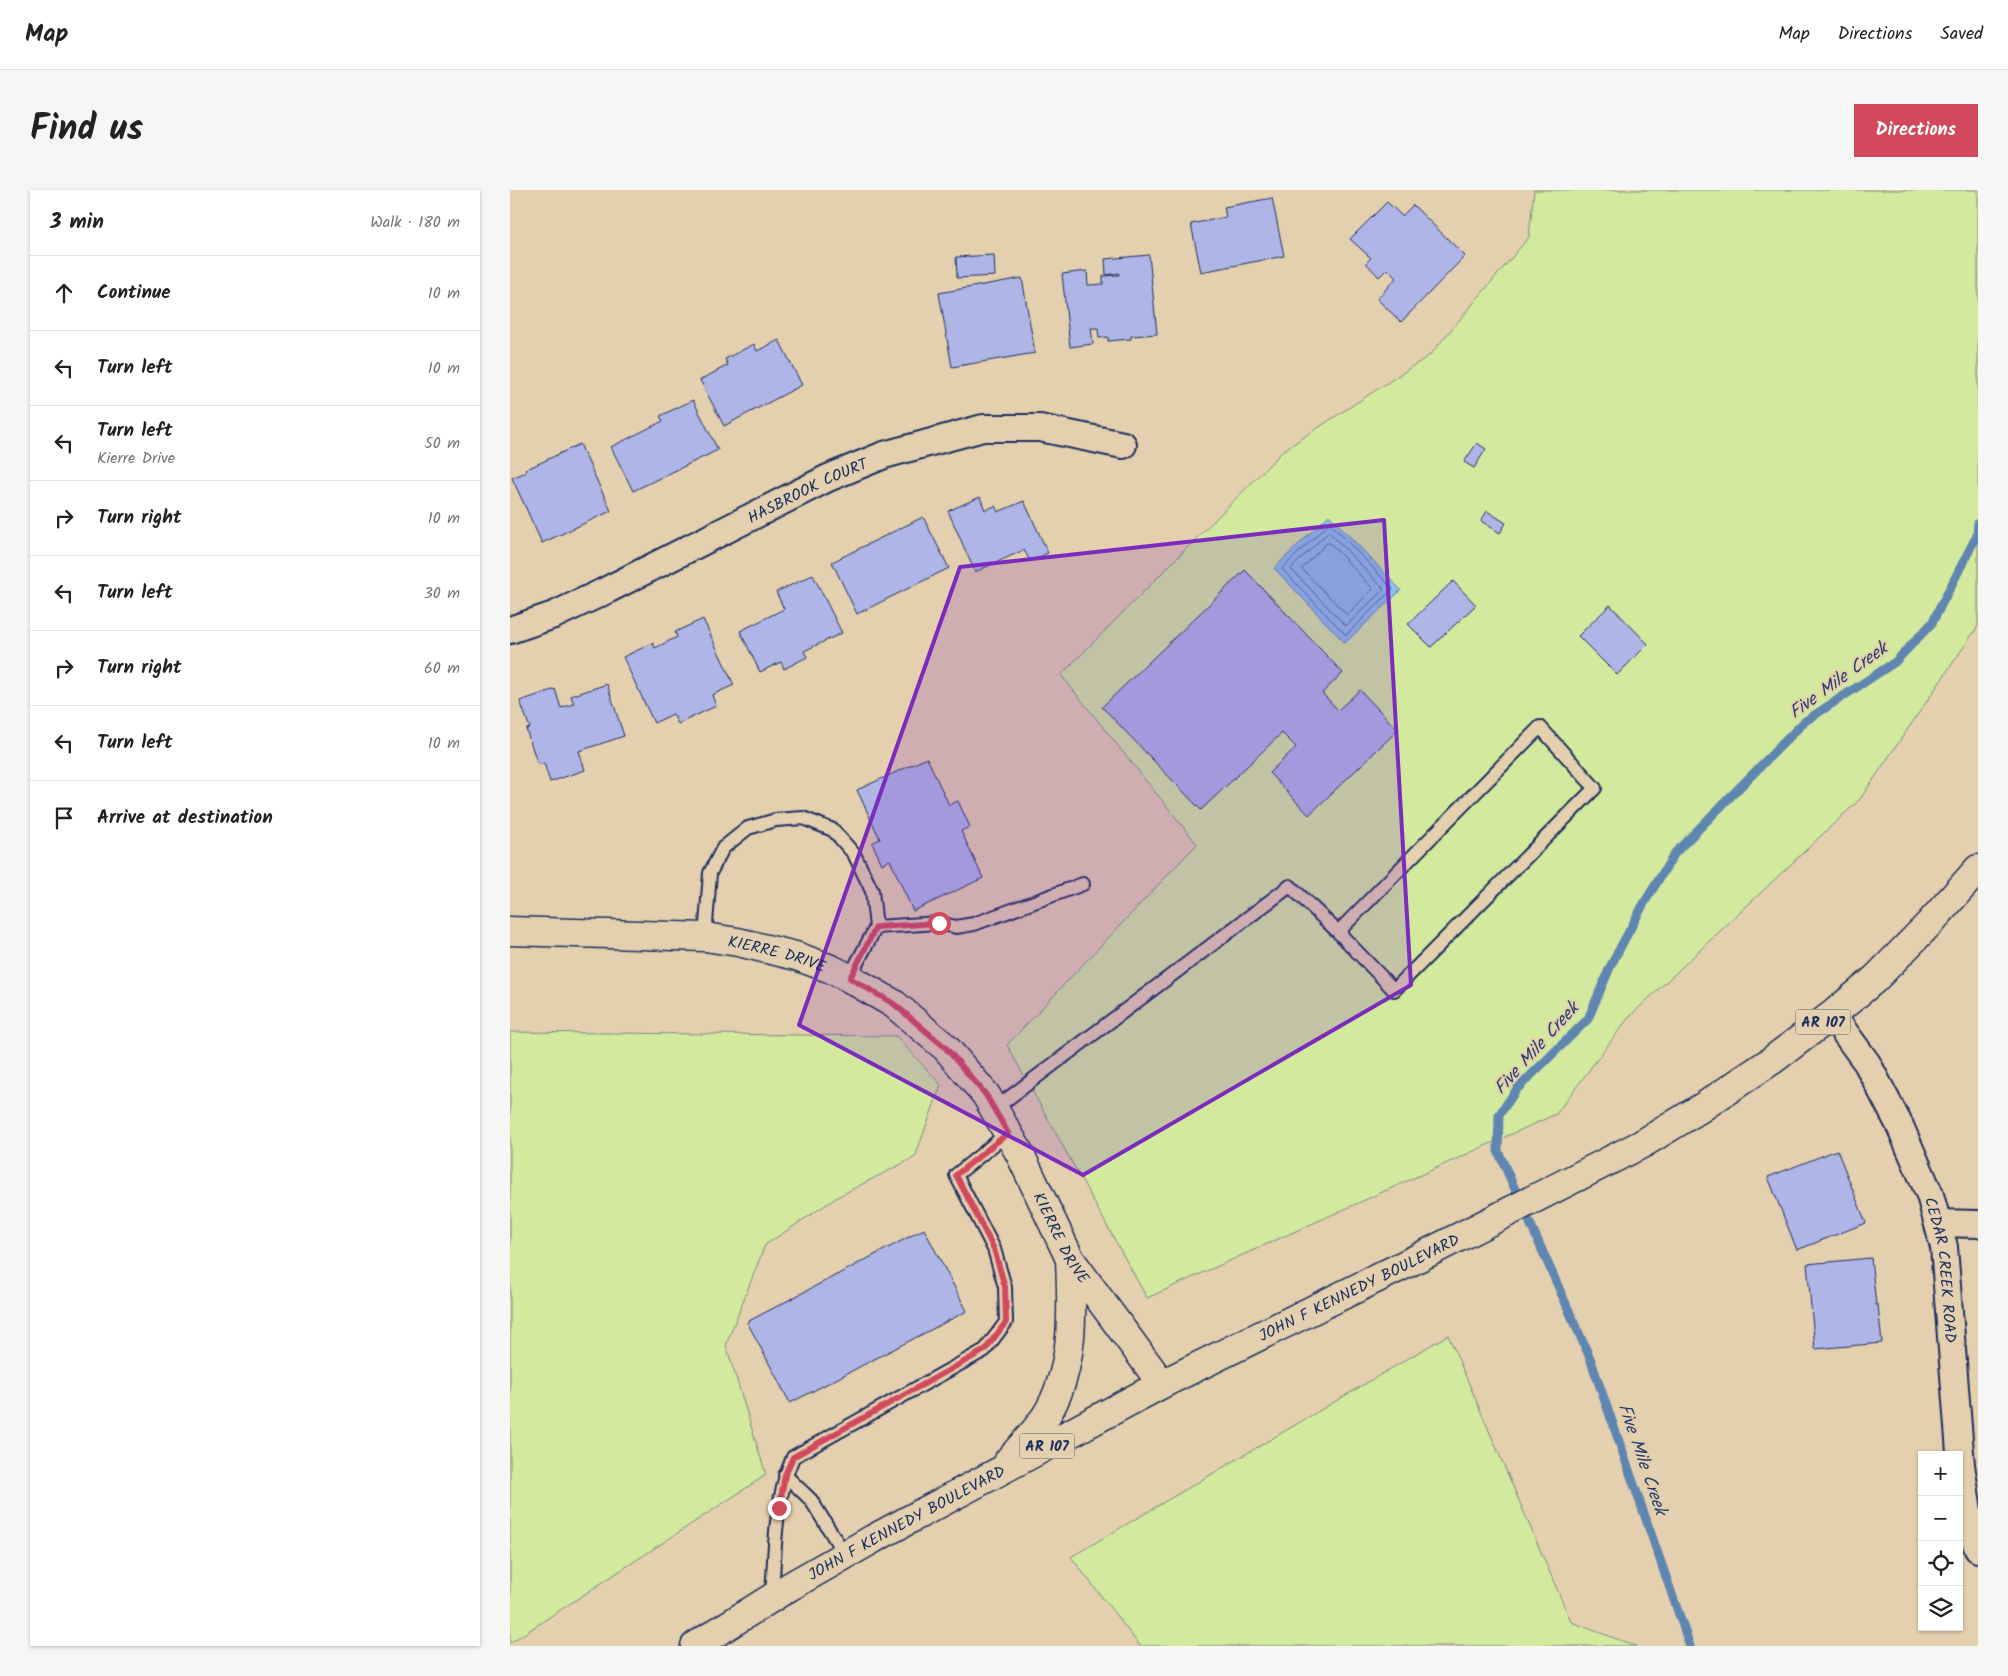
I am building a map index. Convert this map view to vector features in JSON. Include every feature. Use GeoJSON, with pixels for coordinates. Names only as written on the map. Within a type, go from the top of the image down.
{"type":"FeatureCollection","features":[{"type":"Feature","properties":{"kind":"main road","name":"JOHN F KENNEDY BOULEVARD"},"geometry":{"type":"LineString","coordinates":[[695,1646],[772,1597],[845,1555],[1162,1384],[1408,1263],[1642,1144],[1772,1061],[1832,1014],[1882,972],[1930,923],[1978,869]]}},
{"type":"Feature","properties":{"kind":"main road","name":"KIERRE DRIVE"},"geometry":{"type":"LineString","coordinates":[[510,930],[705,937],[767,948],[796,956],[850,978],[894,1004],[946,1048],[986,1095],[1020,1154],[1070,1259],[1162,1384]]}},
{"type":"Feature","properties":{"kind":"main road"},"geometry":{"type":"LineString","coordinates":[[999,1472],[1045,1418],[1051,1408],[1063,1375],[1068,1356],[1072,1312],[1070,1259]]}},
{"type":"Feature","properties":{"kind":"street","name":"HASBROOK COURT"},"geometry":{"type":"LineString","coordinates":[[510,630],[554,615],[828,478],[884,455],[983,428],[1040,428],[1122,445]]}},
{"type":"Feature","properties":{"kind":"street","name":"CEDAR CREEK ROAD"},"geometry":{"type":"LineString","coordinates":[[1832,1014],[1867,1063],[1900,1126],[1930,1195],[1938,1223],[1944,1247],[1961,1465],[1971,1531],[1978,1549]]}},
{"type":"Feature","properties":{"kind":"street"},"geometry":{"type":"LineString","coordinates":[[1938,1223],[1978,1224]]}},
{"type":"Feature","properties":{"kind":"lane"},"geometry":{"type":"LineString","coordinates":[[994,1108],[1290,886],[1394,990],[1595,788],[1540,727],[1338,932]]}},
{"type":"Feature","properties":{"kind":"lane"},"geometry":{"type":"LineString","coordinates":[[705,937],[710,873],[723,848],[748,828],[776,820],[803,818],[833,830],[854,854],[872,892],[876,927],[850,978]]}},
{"type":"Feature","properties":{"kind":"lane"},"geometry":{"type":"LineString","coordinates":[[876,927],[939,923],[956,927],[974,924],[1083,884]]}},
{"type":"Feature","properties":{"kind":"lane"},"geometry":{"type":"LineString","coordinates":[[772,1597],[779,1508],[785,1475],[793,1457],[985,1350],[1006,1322],[1005,1287],[994,1249],[956,1175],[1008,1133]]}},
{"type":"Feature","properties":{"kind":"lane"},"geometry":{"type":"LineString","coordinates":[[785,1475],[810,1500],[845,1555]]}},
{"type":"Feature","properties":{"kind":"highlighted area"},"geometry":{"type":"Polygon","coordinates":[[[1384,520],[1411,985],[1083,1175],[799,1025],[960,567],[1384,520]]]}},
{"type":"Feature","properties":{"kind":"green space"},"geometry":{"type":"Polygon","coordinates":[[[1534,190],[1978,190],[1978,626],[1860,799],[1629,1017],[1556,1114],[1147,1298],[1007,1045],[1197,844],[1061,675],[1284,450],[1430,355],[1529,237],[1534,190]]]}},
{"type":"Feature","properties":{"kind":"green space"},"geometry":{"type":"Polygon","coordinates":[[[510,1032],[896,1036],[941,1085],[915,1157],[839,1196],[765,1245],[726,1345],[766,1475],[510,1643],[510,1032]]]}},
{"type":"Feature","properties":{"kind":"green space"},"geometry":{"type":"Polygon","coordinates":[[[1448,1335],[1571,1622],[1636,1646],[1140,1646],[1071,1557],[1448,1335]]]}},
{"type":"Feature","properties":{"kind":"water"},"geometry":{"type":"Polygon","coordinates":[[[1329,515],[1401,590],[1345,643],[1274,568],[1329,515]]]}},
{"type":"Feature","properties":{"kind":"building"},"geometry":{"type":"Polygon","coordinates":[[[1272,198],[1284,256],[1201,272],[1191,224],[1226,217],[1224,207],[1272,198]]]}},
{"type":"Feature","properties":{"kind":"building"},"geometry":{"type":"Polygon","coordinates":[[[1387,202],[1402,216],[1413,205],[1465,256],[1401,322],[1377,299],[1396,278],[1387,269],[1379,277],[1366,263],[1371,258],[1350,239],[1387,202]]]}},
{"type":"Feature","properties":{"kind":"building"},"geometry":{"type":"Polygon","coordinates":[[[994,255],[995,276],[957,278],[956,257],[994,255]]]}},
{"type":"Feature","properties":{"kind":"building"},"geometry":{"type":"Polygon","coordinates":[[[1149,255],[1157,334],[1131,336],[1131,339],[1108,341],[1108,337],[1099,338],[1098,328],[1091,328],[1093,344],[1070,347],[1062,274],[1087,271],[1088,285],[1103,284],[1103,276],[1119,275],[1119,273],[1106,275],[1105,259],[1149,255]]]}},
{"type":"Feature","properties":{"kind":"building"},"geometry":{"type":"Polygon","coordinates":[[[1022,278],[1035,353],[952,367],[939,293],[1022,278]]]}},
{"type":"Feature","properties":{"kind":"building"},"geometry":{"type":"Polygon","coordinates":[[[779,340],[802,385],[724,426],[700,380],[728,365],[725,359],[754,344],[757,351],[779,340]]]}},
{"type":"Feature","properties":{"kind":"building"},"geometry":{"type":"Polygon","coordinates":[[[693,400],[718,450],[633,491],[611,447],[663,421],[660,416],[693,400]]]}},
{"type":"Feature","properties":{"kind":"building"},"geometry":{"type":"Polygon","coordinates":[[[1477,443],[1486,449],[1474,468],[1464,462],[1477,443]]]}},
{"type":"Feature","properties":{"kind":"building"},"geometry":{"type":"Polygon","coordinates":[[[580,444],[611,511],[542,543],[512,478],[580,444]]]}},
{"type":"Feature","properties":{"kind":"building"},"geometry":{"type":"Polygon","coordinates":[[[980,497],[985,510],[995,506],[998,512],[1024,501],[1048,553],[1030,561],[1024,550],[975,572],[948,511],[980,497]]]}},
{"type":"Feature","properties":{"kind":"building"},"geometry":{"type":"Polygon","coordinates":[[[1487,511],[1506,523],[1500,533],[1481,521],[1487,511]]]}},
{"type":"Feature","properties":{"kind":"building"},"geometry":{"type":"Polygon","coordinates":[[[923,517],[949,568],[857,614],[832,562],[923,517]]]}},
{"type":"Feature","properties":{"kind":"building"},"geometry":{"type":"Polygon","coordinates":[[[1245,570],[1343,673],[1322,693],[1338,710],[1360,690],[1398,730],[1309,815],[1269,773],[1296,747],[1282,733],[1201,810],[1102,707],[1245,570]]]}},
{"type":"Feature","properties":{"kind":"building"},"geometry":{"type":"Polygon","coordinates":[[[813,575],[842,633],[804,651],[807,657],[784,669],[781,662],[760,672],[740,631],[784,609],[776,592],[813,575]]]}},
{"type":"Feature","properties":{"kind":"building"},"geometry":{"type":"Polygon","coordinates":[[[1453,581],[1476,605],[1431,647],[1408,624],[1453,581]]]}},
{"type":"Feature","properties":{"kind":"building"},"geometry":{"type":"Polygon","coordinates":[[[1610,605],[1648,644],[1617,675],[1578,636],[1610,605]]]}},
{"type":"Feature","properties":{"kind":"building"},"geometry":{"type":"Polygon","coordinates":[[[703,619],[734,685],[712,695],[716,706],[678,724],[673,714],[654,723],[623,657],[653,643],[655,648],[677,637],[675,632],[703,619]]]}},
{"type":"Feature","properties":{"kind":"building"},"geometry":{"type":"Polygon","coordinates":[[[607,684],[624,736],[579,751],[585,770],[550,782],[544,763],[538,765],[526,729],[530,728],[520,701],[555,689],[561,708],[574,704],[571,696],[607,684]]]}},
{"type":"Feature","properties":{"kind":"building"},"geometry":{"type":"Polygon","coordinates":[[[927,758],[949,805],[958,801],[970,827],[961,831],[983,878],[913,911],[890,860],[882,864],[872,843],[880,839],[857,790],[927,758]]]}},
{"type":"Feature","properties":{"kind":"building"},"geometry":{"type":"Polygon","coordinates":[[[1837,1150],[1866,1223],[1797,1250],[1768,1177],[1837,1150]]]}},
{"type":"Feature","properties":{"kind":"building"},"geometry":{"type":"Polygon","coordinates":[[[924,1229],[967,1311],[790,1403],[747,1322],[924,1229]]]}},
{"type":"Feature","properties":{"kind":"building"},"geometry":{"type":"Polygon","coordinates":[[[1871,1258],[1882,1343],[1815,1349],[1807,1264],[1871,1258]]]}},
{"type":"Feature","properties":{"kind":"waterway","name":"Five Mile Creek"},"geometry":{"type":"LineString","coordinates":[[1690,1646],[1590,1358],[1498,1151],[1499,1115],[1517,1089],[1588,1019],[1611,965],[1643,905],[1675,853],[1804,722],[1895,662],[1932,623],[1977,535],[1978,523]]}},
{"type":"Feature","properties":{"kind":"route"},"geometry":{"type":"LineString","coordinates":[[779,1508],[785,1475],[793,1457],[985,1350],[1006,1322],[1005,1287],[994,1249],[956,1175],[1008,1133],[986,1095],[946,1048],[894,1004],[850,978],[876,927],[939,923]]}}]}
